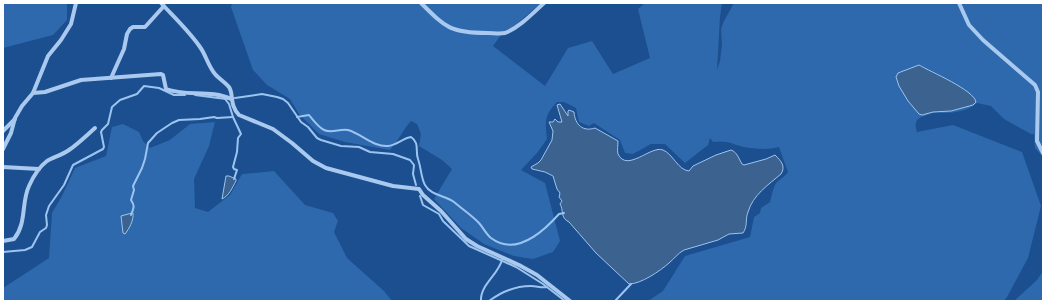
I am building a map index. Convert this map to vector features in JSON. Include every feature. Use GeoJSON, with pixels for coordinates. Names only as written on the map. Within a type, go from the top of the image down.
{"type":"FeatureCollection","features":[{"type":"Feature","properties":{"kind":"street"},"geometry":{"type":"LineString","coordinates":[[3,131],[15,118],[33,92],[48,56],[71,24],[76,3]]}},
{"type":"Feature","properties":{"kind":"street"},"geometry":{"type":"LineString","coordinates":[[421,3],[439,21],[450,29],[462,32],[504,33],[513,29],[544,3]]}},
{"type":"Feature","properties":{"kind":"street"},"geometry":{"type":"LineString","coordinates":[[960,3],[969,25],[983,40],[1034,85],[1038,92],[1037,141],[1043,153]]}},
{"type":"Feature","properties":{"kind":"street"},"geometry":{"type":"LineString","coordinates":[[111,78],[124,49],[127,34],[130,29],[133,27],[145,27],[162,5],[177,19],[199,46],[215,74],[229,87],[235,111],[239,115],[273,129],[313,161],[326,168],[393,186],[419,189],[466,239],[519,265],[542,279],[570,301]]}},
{"type":"Feature","properties":{"kind":"street"},"geometry":{"type":"LineString","coordinates":[[33,92],[38,94],[46,92],[80,80],[161,74],[163,75],[166,89],[174,92],[216,94],[231,99]]}},
{"type":"Feature","properties":{"kind":"street"},"geometry":{"type":"LineString","coordinates":[[3,149],[11,133],[15,118]]}},
{"type":"Feature","properties":{"kind":"street"},"geometry":{"type":"LineString","coordinates":[[3,241],[14,239],[22,226],[27,191],[39,168],[76,145],[95,128]]}},
{"type":"Feature","properties":{"kind":"street"},"geometry":{"type":"LineString","coordinates":[[3,167],[39,168]]}},
{"type":"Feature","properties":{"kind":"shaded area"},"geometry":{"type":"Polygon","coordinates":[[[3,3],[67,3],[67,20],[53,35],[3,48],[3,3]]]}},
{"type":"Feature","properties":{"kind":"shaded area"},"geometry":{"type":"Polygon","coordinates":[[[232,3],[541,3],[513,27],[503,32],[493,46],[545,86],[568,48],[592,41],[613,74],[650,58],[638,9],[645,3],[722,3],[717,70],[722,45],[721,29],[734,3],[1043,3],[1043,157],[1035,148],[1034,134],[1031,134],[1004,119],[991,106],[977,103],[962,111],[932,113],[916,121],[917,132],[953,125],[1022,152],[1041,206],[1028,258],[1004,301],[648,301],[663,291],[685,256],[750,237],[754,217],[760,213],[761,208],[770,202],[776,184],[788,172],[779,147],[766,149],[744,147],[726,142],[713,142],[710,138],[708,145],[685,163],[665,144],[651,144],[633,154],[625,153],[620,140],[594,123],[589,126],[579,122],[576,108],[564,102],[557,102],[546,119],[547,139],[537,153],[521,170],[545,183],[560,241],[553,252],[533,259],[514,256],[484,244],[461,228],[434,199],[452,169],[442,160],[419,146],[421,134],[417,124],[411,121],[390,150],[345,142],[319,134],[299,114],[290,99],[267,85],[253,70],[231,7],[232,3]]]}},
{"type":"Feature","properties":{"kind":"shaded area"},"geometry":{"type":"Polygon","coordinates":[[[919,65],[968,92],[976,102],[973,105],[951,111],[933,112],[922,115],[919,114],[908,101],[899,86],[896,77],[898,73],[919,65]]]}},
{"type":"Feature","properties":{"kind":"shaded area"},"geometry":{"type":"Polygon","coordinates":[[[560,104],[568,116],[569,110],[574,112],[576,121],[583,128],[595,128],[618,141],[618,154],[622,159],[627,161],[633,160],[652,151],[663,150],[667,152],[682,168],[689,171],[693,166],[716,155],[731,150],[744,165],[775,155],[779,159],[783,168],[781,174],[753,200],[747,215],[743,233],[729,234],[718,240],[684,250],[656,273],[639,282],[629,284],[596,253],[564,218],[560,204],[562,201],[559,197],[560,193],[557,189],[553,176],[545,172],[532,169],[531,167],[541,160],[552,140],[553,131],[549,122],[553,122],[555,119],[558,122],[562,122],[557,105],[560,104]]]}},
{"type":"Feature","properties":{"kind":"shaded area"},"geometry":{"type":"Polygon","coordinates":[[[215,122],[209,146],[194,179],[195,208],[208,212],[230,195],[242,174],[274,171],[305,205],[333,213],[338,221],[334,232],[347,258],[384,291],[392,301],[3,301],[3,288],[49,258],[52,213],[75,168],[106,156],[112,127],[123,124],[139,132],[143,141],[150,148],[170,140],[190,124],[215,122]]]}},
{"type":"Feature","properties":{"kind":"shaded area"},"geometry":{"type":"Polygon","coordinates":[[[226,176],[236,179],[236,181],[232,189],[222,199],[226,176]]]}},
{"type":"Feature","properties":{"kind":"shaded area"},"geometry":{"type":"Polygon","coordinates":[[[133,213],[130,227],[125,234],[123,233],[121,216],[133,213]]]}},
{"type":"Feature","properties":{"kind":"shaded area"},"geometry":{"type":"Polygon","coordinates":[[[1043,271],[1043,301],[1014,301],[1037,280],[1043,271]]]}},
{"type":"Feature","properties":{"kind":"waterway"},"geometry":{"type":"LineString","coordinates":[[3,252],[25,250],[32,247],[40,232],[46,228],[46,215],[49,206],[64,185],[73,165],[103,149],[104,147],[101,132],[108,124],[112,107],[120,100],[137,94],[144,86],[159,88],[174,95],[185,95]]}},
{"type":"Feature","properties":{"kind":"waterway"},"geometry":{"type":"LineString","coordinates":[[235,98],[262,94],[283,99],[288,103],[301,122],[321,140],[341,146],[359,147],[370,152],[393,154],[410,160],[414,165],[413,174],[416,185]]}},
{"type":"Feature","properties":{"kind":"waterway"},"geometry":{"type":"LineString","coordinates":[[195,95],[226,99]]}},
{"type":"Feature","properties":{"kind":"waterway"},"geometry":{"type":"LineString","coordinates":[[225,99],[229,104],[241,134],[238,138],[237,152],[233,167],[237,170],[234,179]]}},
{"type":"Feature","properties":{"kind":"waterway"},"geometry":{"type":"LineString","coordinates":[[297,117],[309,115],[324,130],[348,130],[383,146],[388,146],[411,137],[414,139],[416,144],[417,156],[423,179],[428,189],[454,202],[472,216],[491,238],[500,243],[510,245],[519,244],[528,240],[537,235],[559,214],[564,213]]}},
{"type":"Feature","properties":{"kind":"waterway"},"geometry":{"type":"LineString","coordinates":[[131,215],[134,207],[131,200],[134,190],[133,186],[142,168],[148,143],[157,133],[179,120],[233,117]]}},
{"type":"Feature","properties":{"kind":"waterway"},"geometry":{"type":"LineString","coordinates":[[420,196],[423,205],[439,214],[443,221],[469,246],[516,267],[543,284],[565,301]]}},
{"type":"Feature","properties":{"kind":"waterway"},"geometry":{"type":"LineString","coordinates":[[481,301],[483,290],[502,260]]}},
{"type":"Feature","properties":{"kind":"waterway"},"geometry":{"type":"LineString","coordinates":[[615,301],[631,284]]}},
{"type":"Feature","properties":{"kind":"waterway"},"geometry":{"type":"LineString","coordinates":[[489,301],[514,288],[525,286],[547,287]]}}]}
